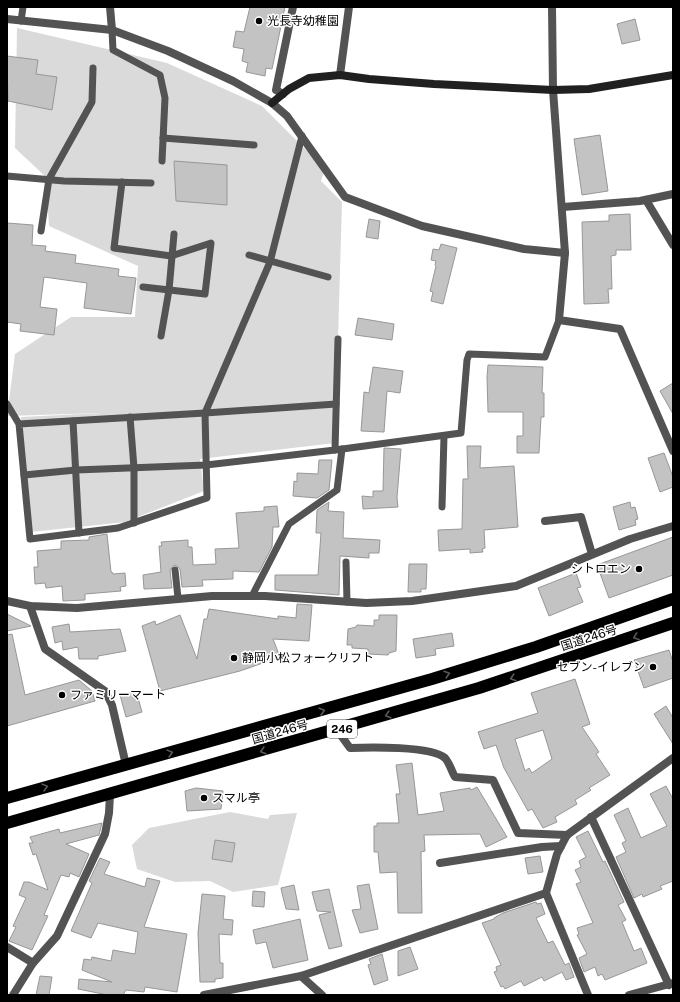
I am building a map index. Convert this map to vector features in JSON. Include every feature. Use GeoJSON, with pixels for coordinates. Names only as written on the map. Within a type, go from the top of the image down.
{"type":"FeatureCollection","features":[{"type":"Feature","properties":{"kind":"highway","name":"国道246号"},"geometry":{"type":"LineString","coordinates":[[7,798],[432,679],[536,647],[673,599]]}},
{"type":"Feature","properties":{"kind":"highway","name":"国道246号"},"geometry":{"type":"LineString","coordinates":[[7,824],[337,730],[522,675],[673,623]]}},
{"type":"Feature","properties":{"kind":"street"},"geometry":{"type":"LineString","coordinates":[[110,7],[112,30]]}},
{"type":"Feature","properties":{"kind":"street"},"geometry":{"type":"LineString","coordinates":[[283,94],[276,90],[293,7]]}},
{"type":"Feature","properties":{"kind":"street"},"geometry":{"type":"LineString","coordinates":[[340,75],[349,7]]}},
{"type":"Feature","properties":{"kind":"street"},"geometry":{"type":"LineString","coordinates":[[552,7],[553,90],[563,206],[565,253],[559,320],[620,329],[673,451]]}},
{"type":"Feature","properties":{"kind":"street"},"geometry":{"type":"LineString","coordinates":[[7,19],[112,30],[168,51],[233,81],[272,103],[287,116],[345,197],[422,226],[524,249],[565,253]]}},
{"type":"Feature","properties":{"kind":"street"},"geometry":{"type":"LineString","coordinates":[[272,103],[283,94],[310,78],[340,75],[369,79],[553,90],[589,89],[673,75]]}},
{"type":"Feature","properties":{"kind":"street"},"geometry":{"type":"LineString","coordinates":[[563,206],[646,200],[673,194]]}},
{"type":"Feature","properties":{"kind":"street"},"geometry":{"type":"LineString","coordinates":[[646,200],[673,245]]}},
{"type":"Feature","properties":{"kind":"street"},"geometry":{"type":"LineString","coordinates":[[545,521],[581,517],[592,554]]}},
{"type":"Feature","properties":{"kind":"street"},"geometry":{"type":"LineString","coordinates":[[7,601],[30,606],[77,608],[212,596],[252,596],[347,602],[412,601],[516,586],[630,539],[673,526]]}},
{"type":"Feature","properties":{"kind":"street"},"geometry":{"type":"LineString","coordinates":[[30,606],[45,649],[105,691],[112,705],[126,765]]}},
{"type":"Feature","properties":{"kind":"street"},"geometry":{"type":"LineString","coordinates":[[337,730],[350,748],[383,747],[434,752],[445,758],[455,777],[493,780],[518,833],[567,835]]}},
{"type":"Feature","properties":{"kind":"street"},"geometry":{"type":"LineString","coordinates":[[585,995],[588,995],[546,892],[557,854],[567,835],[673,758]]}},
{"type":"Feature","properties":{"kind":"street"},"geometry":{"type":"LineString","coordinates":[[13,995],[33,964],[57,936],[105,834],[110,794]]}},
{"type":"Feature","properties":{"kind":"street"},"geometry":{"type":"LineString","coordinates":[[591,817],[671,984],[629,995]]}},
{"type":"Feature","properties":{"kind":"street"},"geometry":{"type":"LineString","coordinates":[[440,863],[561,846]]}},
{"type":"Feature","properties":{"kind":"street"},"geometry":{"type":"LineString","coordinates":[[204,995],[301,976],[546,892]]}},
{"type":"Feature","properties":{"kind":"street"},"geometry":{"type":"LineString","coordinates":[[7,947],[33,964]]}},
{"type":"Feature","properties":{"kind":"street"},"geometry":{"type":"LineString","coordinates":[[301,976],[322,995]]}},
{"type":"Feature","properties":{"kind":"lane"},"geometry":{"type":"LineString","coordinates":[[21,21],[23,7]]}},
{"type":"Feature","properties":{"kind":"lane"},"geometry":{"type":"LineString","coordinates":[[112,30],[113,50],[160,75],[165,98],[162,161]]}},
{"type":"Feature","properties":{"kind":"lane"},"geometry":{"type":"LineString","coordinates":[[41,231],[49,179],[92,102],[93,68]]}},
{"type":"Feature","properties":{"kind":"lane"},"geometry":{"type":"LineString","coordinates":[[7,404],[19,424],[30,539],[118,528],[207,498],[205,413],[270,262],[302,136]]}},
{"type":"Feature","properties":{"kind":"lane"},"geometry":{"type":"LineString","coordinates":[[163,138],[254,145]]}},
{"type":"Feature","properties":{"kind":"lane"},"geometry":{"type":"LineString","coordinates":[[7,176],[151,183]]}},
{"type":"Feature","properties":{"kind":"lane"},"geometry":{"type":"LineString","coordinates":[[122,182],[114,248],[171,256],[211,243],[206,294],[143,287]]}},
{"type":"Feature","properties":{"kind":"lane"},"geometry":{"type":"LineString","coordinates":[[161,336],[169,290],[174,234]]}},
{"type":"Feature","properties":{"kind":"lane"},"geometry":{"type":"LineString","coordinates":[[249,255],[328,277]]}},
{"type":"Feature","properties":{"kind":"lane"},"geometry":{"type":"LineString","coordinates":[[24,475],[76,470],[206,465],[460,434],[469,354],[545,357],[559,320]]}},
{"type":"Feature","properties":{"kind":"lane"},"geometry":{"type":"LineString","coordinates":[[252,596],[289,524],[337,490],[338,449],[336,404],[338,339]]}},
{"type":"Feature","properties":{"kind":"lane"},"geometry":{"type":"LineString","coordinates":[[19,424],[336,404]]}},
{"type":"Feature","properties":{"kind":"lane"},"geometry":{"type":"LineString","coordinates":[[130,417],[134,468],[134,523]]}},
{"type":"Feature","properties":{"kind":"lane"},"geometry":{"type":"LineString","coordinates":[[73,421],[79,533]]}},
{"type":"Feature","properties":{"kind":"lane"},"geometry":{"type":"LineString","coordinates":[[442,507],[444,436]]}},
{"type":"Feature","properties":{"kind":"lane"},"geometry":{"type":"LineString","coordinates":[[346,562],[347,602]]}},
{"type":"Feature","properties":{"kind":"lane"},"geometry":{"type":"LineString","coordinates":[[175,570],[178,598]]}},
{"type":"Feature","properties":{"kind":"shaded area"},"geometry":{"type":"Polygon","coordinates":[[[17,28],[167,63],[262,106],[325,169],[321,181],[342,202],[335,443],[200,459],[204,491],[125,522],[31,532],[21,417],[103,413],[7,416],[15,354],[71,317],[135,317],[138,266],[49,226],[46,177],[15,148],[17,28]]]}},
{"type":"Feature","properties":{"kind":"shaded area"},"geometry":{"type":"Polygon","coordinates":[[[230,812],[268,819],[270,815],[297,813],[278,885],[233,892],[210,881],[175,882],[137,869],[132,845],[149,828],[230,812]]]}},
{"type":"Feature","properties":{"kind":"building"},"geometry":{"type":"Polygon","coordinates":[[[250,7],[285,7],[272,69],[266,68],[265,76],[246,72],[248,63],[242,61],[244,49],[233,47],[236,31],[244,32],[250,7]]]}},
{"type":"Feature","properties":{"kind":"building"},"geometry":{"type":"Polygon","coordinates":[[[635,19],[640,40],[622,44],[617,24],[635,19]]]}},
{"type":"Feature","properties":{"kind":"building"},"geometry":{"type":"Polygon","coordinates":[[[7,56],[38,60],[36,74],[57,77],[52,110],[8,101],[7,56]]]}},
{"type":"Feature","properties":{"kind":"building"},"geometry":{"type":"Polygon","coordinates":[[[600,135],[608,191],[582,195],[574,139],[600,135]]]}},
{"type":"Feature","properties":{"kind":"building"},"geometry":{"type":"Polygon","coordinates":[[[174,161],[227,165],[227,205],[176,201],[174,161]]]}},
{"type":"Feature","properties":{"kind":"building"},"geometry":{"type":"Polygon","coordinates":[[[630,214],[631,250],[616,250],[616,255],[611,256],[612,289],[608,289],[609,303],[584,304],[582,222],[609,221],[609,215],[630,214]]]}},
{"type":"Feature","properties":{"kind":"building"},"geometry":{"type":"Polygon","coordinates":[[[369,219],[380,221],[378,239],[366,237],[369,219]]]}},
{"type":"Feature","properties":{"kind":"building"},"geometry":{"type":"Polygon","coordinates":[[[7,223],[33,225],[32,245],[46,246],[45,251],[76,255],[75,263],[119,269],[118,276],[136,278],[131,314],[84,308],[87,283],[44,277],[40,307],[57,309],[54,335],[20,331],[21,324],[7,322],[7,223]]]}},
{"type":"Feature","properties":{"kind":"building"},"geometry":{"type":"Polygon","coordinates":[[[441,244],[457,248],[443,304],[431,301],[433,292],[430,291],[436,266],[436,261],[431,260],[433,249],[439,250],[441,244]]]}},
{"type":"Feature","properties":{"kind":"building"},"geometry":{"type":"Polygon","coordinates":[[[358,318],[394,324],[392,340],[355,335],[358,318]]]}},
{"type":"Feature","properties":{"kind":"building"},"geometry":{"type":"Polygon","coordinates":[[[488,365],[543,367],[542,393],[544,393],[544,417],[541,417],[539,453],[517,453],[517,436],[523,436],[523,412],[488,412],[488,365]]]}},
{"type":"Feature","properties":{"kind":"building"},"geometry":{"type":"Polygon","coordinates":[[[373,367],[403,371],[400,393],[387,391],[384,432],[361,431],[364,392],[369,393],[373,367]]]}},
{"type":"Feature","properties":{"kind":"building"},"geometry":{"type":"Polygon","coordinates":[[[673,383],[673,414],[660,391],[673,383]]]}},
{"type":"Feature","properties":{"kind":"building"},"geometry":{"type":"Polygon","coordinates":[[[467,446],[481,446],[480,468],[514,466],[518,527],[484,530],[485,548],[482,549],[483,552],[470,553],[470,549],[439,551],[438,530],[462,529],[463,479],[468,479],[467,446]]]}},
{"type":"Feature","properties":{"kind":"building"},"geometry":{"type":"Polygon","coordinates":[[[384,448],[401,449],[397,497],[398,507],[363,509],[362,496],[373,497],[373,491],[383,491],[384,448]]]}},
{"type":"Feature","properties":{"kind":"building"},"geometry":{"type":"Polygon","coordinates":[[[664,453],[673,477],[673,487],[660,492],[648,458],[664,453]]]}},
{"type":"Feature","properties":{"kind":"building"},"geometry":{"type":"Polygon","coordinates":[[[319,460],[332,460],[329,490],[317,498],[293,496],[294,481],[297,482],[297,473],[318,474],[319,460]]]}},
{"type":"Feature","properties":{"kind":"building"},"geometry":{"type":"Polygon","coordinates":[[[329,502],[328,511],[344,512],[343,538],[380,540],[379,553],[369,553],[369,558],[340,556],[339,595],[275,590],[275,575],[318,575],[321,533],[316,533],[317,510],[329,502]]]}},
{"type":"Feature","properties":{"kind":"building"},"geometry":{"type":"Polygon","coordinates":[[[630,502],[631,508],[635,507],[638,519],[635,520],[636,525],[619,530],[613,507],[630,502]]]}},
{"type":"Feature","properties":{"kind":"building"},"geometry":{"type":"Polygon","coordinates":[[[277,506],[279,527],[273,527],[272,547],[259,572],[233,571],[233,579],[202,580],[203,586],[182,587],[180,569],[174,565],[170,570],[172,588],[144,589],[143,575],[161,572],[159,546],[162,546],[161,542],[188,540],[188,547],[192,547],[193,565],[216,564],[215,549],[239,548],[236,513],[264,511],[264,507],[277,506]]]}},
{"type":"Feature","properties":{"kind":"building"},"geometry":{"type":"Polygon","coordinates":[[[107,534],[111,572],[113,574],[125,573],[126,586],[120,587],[121,591],[85,594],[85,600],[63,601],[62,586],[46,588],[45,583],[35,584],[34,567],[38,567],[37,551],[61,549],[61,541],[89,540],[89,537],[107,534]]]}},
{"type":"Feature","properties":{"kind":"building"},"geometry":{"type":"Polygon","coordinates":[[[673,537],[673,575],[609,598],[597,565],[673,537]]]}},
{"type":"Feature","properties":{"kind":"building"},"geometry":{"type":"Polygon","coordinates":[[[409,564],[427,564],[426,589],[421,589],[421,592],[408,592],[409,564]]]}},
{"type":"Feature","properties":{"kind":"building"},"geometry":{"type":"Polygon","coordinates":[[[576,573],[581,587],[577,588],[583,602],[549,616],[538,588],[576,573]]]}},
{"type":"Feature","properties":{"kind":"building"},"geometry":{"type":"Polygon","coordinates":[[[297,604],[312,605],[309,641],[273,639],[280,657],[240,671],[160,691],[142,626],[155,621],[156,625],[180,615],[197,659],[204,619],[207,619],[209,609],[278,619],[278,616],[296,618],[297,604]]]}},
{"type":"Feature","properties":{"kind":"building"},"geometry":{"type":"Polygon","coordinates":[[[7,614],[31,626],[7,631],[7,614]]]}},
{"type":"Feature","properties":{"kind":"building"},"geometry":{"type":"Polygon","coordinates":[[[379,615],[397,615],[396,651],[389,653],[388,655],[368,654],[368,649],[352,648],[352,645],[347,645],[348,629],[356,627],[357,625],[374,626],[374,620],[379,620],[379,615]]]}},
{"type":"Feature","properties":{"kind":"building"},"geometry":{"type":"Polygon","coordinates":[[[69,624],[70,632],[120,629],[126,651],[98,656],[98,659],[79,659],[78,647],[63,650],[62,641],[55,643],[52,627],[69,624]]]}},
{"type":"Feature","properties":{"kind":"building"},"geometry":{"type":"Polygon","coordinates":[[[452,633],[454,646],[435,649],[436,655],[416,658],[413,639],[452,633]]]}},
{"type":"Feature","properties":{"kind":"building"},"geometry":{"type":"Polygon","coordinates":[[[12,634],[25,695],[79,680],[92,691],[95,701],[7,726],[7,635],[12,634]]]}},
{"type":"Feature","properties":{"kind":"building"},"geometry":{"type":"Polygon","coordinates":[[[669,650],[673,662],[673,678],[644,688],[634,660],[669,650]]]}},
{"type":"Feature","properties":{"kind":"building"},"geometry":{"type":"Polygon","coordinates":[[[575,679],[590,724],[582,727],[599,752],[596,754],[610,775],[589,788],[591,790],[575,800],[577,804],[555,817],[557,822],[543,828],[532,809],[528,811],[504,768],[496,745],[484,749],[478,732],[538,713],[531,693],[575,679]],[[543,730],[515,739],[525,771],[529,768],[532,773],[552,759],[543,730]]]}},
{"type":"Feature","properties":{"kind":"building"},"geometry":{"type":"Polygon","coordinates":[[[136,691],[142,712],[126,717],[120,695],[136,691]]]}},
{"type":"Feature","properties":{"kind":"building"},"geometry":{"type":"Polygon","coordinates":[[[666,706],[673,718],[673,744],[654,714],[666,706]]]}},
{"type":"Feature","properties":{"kind":"building"},"geometry":{"type":"Polygon","coordinates":[[[412,763],[418,815],[444,811],[440,793],[470,788],[471,790],[477,787],[507,837],[486,847],[480,834],[424,835],[425,851],[421,852],[422,913],[398,913],[397,872],[380,873],[378,852],[374,852],[374,826],[377,826],[377,823],[399,823],[396,794],[400,794],[396,765],[412,763]]]}},
{"type":"Feature","properties":{"kind":"building"},"geometry":{"type":"Polygon","coordinates":[[[666,786],[673,799],[673,881],[660,886],[662,889],[643,897],[642,894],[634,898],[616,857],[626,852],[622,843],[626,841],[614,815],[628,808],[641,838],[667,826],[650,794],[666,786]]]}},
{"type":"Feature","properties":{"kind":"building"},"geometry":{"type":"Polygon","coordinates":[[[196,788],[223,791],[221,809],[187,811],[185,791],[196,788]]]}},
{"type":"Feature","properties":{"kind":"building"},"geometry":{"type":"Polygon","coordinates":[[[102,823],[99,835],[66,844],[89,854],[79,877],[70,873],[69,877],[61,875],[44,915],[48,916],[32,950],[9,941],[16,927],[13,926],[26,898],[19,895],[24,882],[29,882],[48,890],[36,854],[33,855],[29,843],[33,843],[30,837],[59,829],[60,833],[102,823]]]}},
{"type":"Feature","properties":{"kind":"building"},"geometry":{"type":"Polygon","coordinates":[[[588,831],[603,862],[605,861],[624,902],[618,905],[626,920],[622,922],[634,951],[641,948],[647,963],[605,980],[602,974],[598,976],[595,967],[584,972],[579,958],[587,954],[577,935],[579,934],[577,928],[593,923],[576,884],[581,882],[575,870],[581,867],[579,861],[586,857],[576,837],[588,831]]]}},
{"type":"Feature","properties":{"kind":"building"},"geometry":{"type":"Polygon","coordinates":[[[215,840],[235,843],[232,862],[212,859],[215,840]]]}},
{"type":"Feature","properties":{"kind":"building"},"geometry":{"type":"Polygon","coordinates":[[[540,856],[543,872],[528,874],[525,858],[540,856]]]}},
{"type":"Feature","properties":{"kind":"building"},"geometry":{"type":"Polygon","coordinates":[[[100,858],[110,862],[104,874],[145,887],[147,878],[160,881],[144,927],[187,934],[177,992],[145,987],[144,992],[126,990],[123,995],[108,995],[78,989],[79,979],[112,982],[82,970],[84,959],[91,960],[92,957],[111,961],[113,950],[135,954],[138,932],[98,923],[91,938],[71,931],[92,883],[89,881],[100,858]]]}},
{"type":"Feature","properties":{"kind":"building"},"geometry":{"type":"Polygon","coordinates":[[[369,884],[378,929],[360,933],[352,910],[361,909],[357,886],[369,884]]]}},
{"type":"Feature","properties":{"kind":"building"},"geometry":{"type":"Polygon","coordinates":[[[294,885],[299,910],[286,909],[281,888],[294,885]]]}},
{"type":"Feature","properties":{"kind":"building"},"geometry":{"type":"Polygon","coordinates":[[[329,889],[342,946],[329,949],[319,915],[331,912],[317,911],[312,892],[329,889]]]}},
{"type":"Feature","properties":{"kind":"building"},"geometry":{"type":"Polygon","coordinates":[[[253,891],[265,892],[264,907],[252,906],[253,891]]]}},
{"type":"Feature","properties":{"kind":"building"},"geometry":{"type":"Polygon","coordinates":[[[202,894],[225,896],[223,919],[233,920],[232,935],[219,934],[220,963],[223,963],[223,978],[215,979],[215,982],[200,982],[198,933],[202,894]]]}},
{"type":"Feature","properties":{"kind":"building"},"geometry":{"type":"Polygon","coordinates":[[[536,902],[537,904],[541,903],[545,914],[536,918],[548,943],[553,941],[565,965],[569,963],[574,977],[566,980],[562,972],[544,981],[542,977],[524,986],[521,981],[505,989],[503,986],[501,987],[494,972],[497,971],[496,967],[501,965],[482,923],[494,919],[503,913],[536,902]]]}},
{"type":"Feature","properties":{"kind":"building"},"geometry":{"type":"Polygon","coordinates":[[[300,919],[308,960],[273,968],[266,942],[256,944],[253,930],[300,919]]]}},
{"type":"Feature","properties":{"kind":"building"},"geometry":{"type":"Polygon","coordinates":[[[410,947],[418,969],[398,976],[398,951],[410,947]]]}},
{"type":"Feature","properties":{"kind":"building"},"geometry":{"type":"Polygon","coordinates":[[[382,954],[388,980],[374,985],[368,965],[371,964],[369,959],[382,954]]]}},
{"type":"Feature","properties":{"kind":"building"},"geometry":{"type":"Polygon","coordinates":[[[40,976],[52,977],[49,995],[36,995],[40,976]]]}},
{"type":"Feature","properties":{"kind":"place","name":"光長寺幼稚園"},"geometry":{"type":"Point","coordinates":[259,21]}},
{"type":"Feature","properties":{"kind":"place","name":"シトロエン"},"geometry":{"type":"Point","coordinates":[639,569]}},
{"type":"Feature","properties":{"kind":"place","name":"静岡小松フォークリフト"},"geometry":{"type":"Point","coordinates":[234,658]}},
{"type":"Feature","properties":{"kind":"place","name":"セブン-イレブン"},"geometry":{"type":"Point","coordinates":[653,667]}},
{"type":"Feature","properties":{"kind":"place","name":"ファミリーマート"},"geometry":{"type":"Point","coordinates":[62,695]}},
{"type":"Feature","properties":{"kind":"place","name":"スマル亭"},"geometry":{"type":"Point","coordinates":[204,798]}}]}
